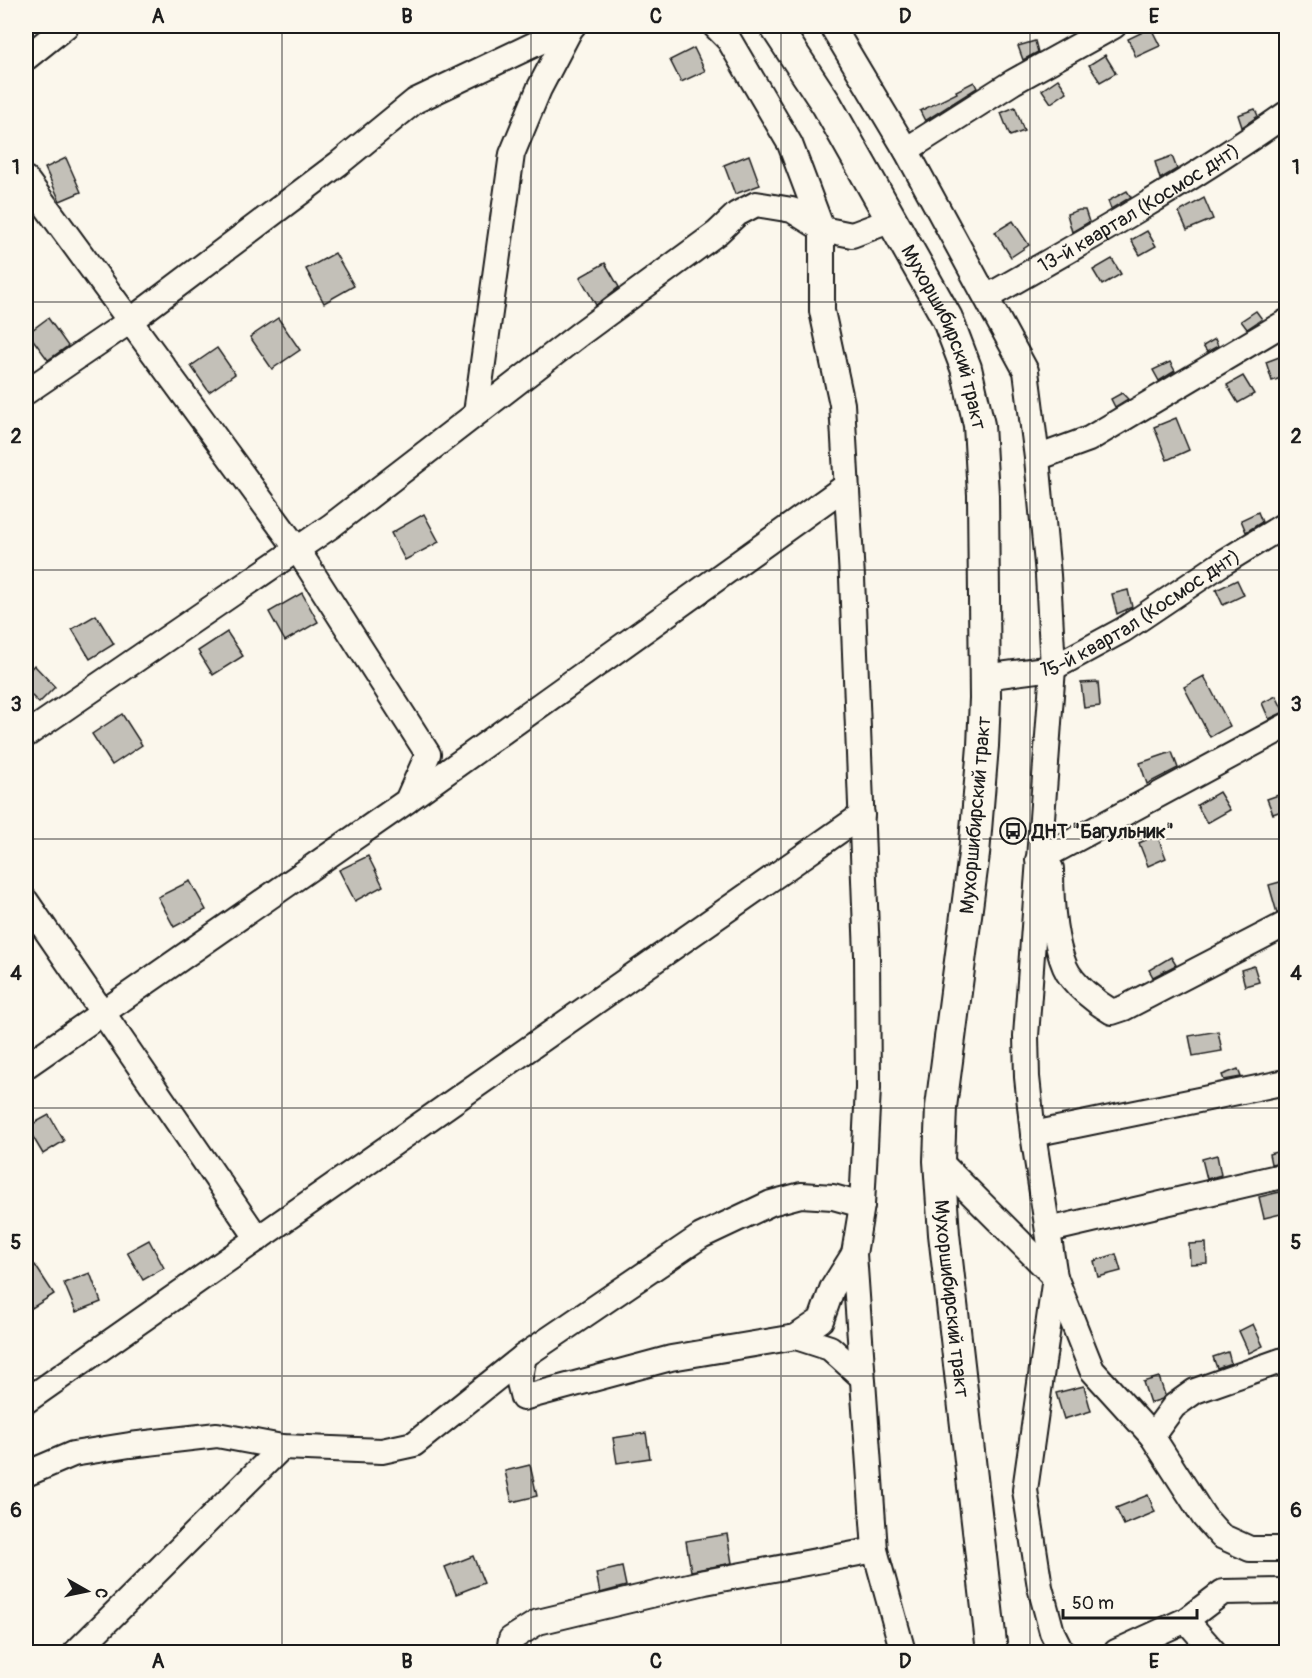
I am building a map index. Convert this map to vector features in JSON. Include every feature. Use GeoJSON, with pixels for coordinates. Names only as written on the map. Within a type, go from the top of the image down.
{"type":"FeatureCollection","features":[{"type":"Feature","properties":{"kind":"main road","name":"Мухоршибирский тракт"},"geometry":{"type":"LineString","coordinates":[[775,26],[826,105],[947,318],[966,368],[979,424],[983,495],[985,698],[980,795],[941,1107],[939,1161],[944,1234],[992,1653]]}},
{"type":"Feature","properties":{"kind":"street"},"geometry":{"type":"LineString","coordinates":[[26,58],[66,26]]}},
{"type":"Feature","properties":{"kind":"street"},"geometry":{"type":"LineString","coordinates":[[476,413],[512,154],[539,89],[572,26]]}},
{"type":"Feature","properties":{"kind":"street"},"geometry":{"type":"LineString","coordinates":[[26,392],[130,321],[338,164],[416,100],[572,26]]}},
{"type":"Feature","properties":{"kind":"street"},"geometry":{"type":"LineString","coordinates":[[716,26],[729,40],[790,144],[822,229],[822,311],[842,404],[867,955],[868,1088],[862,1205],[854,1254],[861,1376],[876,1550],[902,1652]]}},
{"type":"Feature","properties":{"kind":"street"},"geometry":{"type":"LineString","coordinates":[[832,26],[906,150],[1026,371],[1048,575],[1053,668],[1045,857],[1026,1036],[1027,1077],[1055,1277],[1092,1370],[1152,1436],[1204,1517],[1221,1536],[1250,1549],[1287,1550]]}},
{"type":"Feature","properties":{"kind":"street"},"geometry":{"type":"LineString","coordinates":[[906,150],[1013,82],[1114,26]]}},
{"type":"Feature","properties":{"kind":"street","name":"13-й квартал (Космос днт)"},"geometry":{"type":"LineString","coordinates":[[987,297],[1227,156],[1287,114]]}},
{"type":"Feature","properties":{"kind":"street"},"geometry":{"type":"LineString","coordinates":[[26,179],[297,549],[428,754],[407,801]]}},
{"type":"Feature","properties":{"kind":"street"},"geometry":{"type":"LineString","coordinates":[[26,735],[331,526],[476,413],[717,233],[738,214],[756,204],[792,210],[822,229],[852,235],[892,220]]}},
{"type":"Feature","properties":{"kind":"street"},"geometry":{"type":"LineString","coordinates":[[1037,458],[1089,439],[1287,322]]}},
{"type":"Feature","properties":{"kind":"street"},"geometry":{"type":"LineString","coordinates":[[26,1066],[407,801],[846,486]]}},
{"type":"Feature","properties":{"kind":"street","name":"15-й квартал (Космос днт)"},"geometry":{"type":"LineString","coordinates":[[984,677],[1053,668],[1123,630],[1224,562],[1287,524]]}},
{"type":"Feature","properties":{"kind":"street"},"geometry":{"type":"LineString","coordinates":[[1045,857],[1287,726]]}},
{"type":"Feature","properties":{"kind":"street"},"geometry":{"type":"LineString","coordinates":[[26,1401],[862,815]]}},
{"type":"Feature","properties":{"kind":"street"},"geometry":{"type":"LineString","coordinates":[[1045,857],[1056,933],[1065,968],[1082,989],[1112,1012],[1124,1008],[1287,924]]}},
{"type":"Feature","properties":{"kind":"street"},"geometry":{"type":"LineString","coordinates":[[26,901],[258,1239]]}},
{"type":"Feature","properties":{"kind":"street"},"geometry":{"type":"LineString","coordinates":[[1034,1134],[1287,1082]]}},
{"type":"Feature","properties":{"kind":"street"},"geometry":{"type":"LineString","coordinates":[[939,1161],[1055,1277]]}},
{"type":"Feature","properties":{"kind":"street"},"geometry":{"type":"LineString","coordinates":[[1049,1230],[1287,1175]]}},
{"type":"Feature","properties":{"kind":"street"},"geometry":{"type":"LineString","coordinates":[[26,1474],[73,1454],[217,1435],[282,1447],[382,1451],[414,1444],[524,1356],[701,1236],[771,1203],[801,1196],[832,1197],[862,1205]]}},
{"type":"Feature","properties":{"kind":"street"},"geometry":{"type":"LineString","coordinates":[[524,1356],[519,1382],[523,1398],[671,1358],[796,1337],[821,1320],[832,1289],[854,1254]]}},
{"type":"Feature","properties":{"kind":"street"},"geometry":{"type":"LineString","coordinates":[[1055,1277],[1025,1490],[1040,1587],[1053,1632],[1062,1653]]}},
{"type":"Feature","properties":{"kind":"street"},"geometry":{"type":"LineString","coordinates":[[796,1337],[830,1348],[861,1376]]}},
{"type":"Feature","properties":{"kind":"street"},"geometry":{"type":"LineString","coordinates":[[1152,1436],[1174,1406],[1195,1391],[1287,1359]]}},
{"type":"Feature","properties":{"kind":"street"},"geometry":{"type":"LineString","coordinates":[[76,1653],[282,1447]]}},
{"type":"Feature","properties":{"kind":"street"},"geometry":{"type":"LineString","coordinates":[[509,1653],[511,1639],[538,1622],[705,1582],[876,1550]]}},
{"type":"Feature","properties":{"kind":"street"},"geometry":{"type":"LineString","coordinates":[[1116,1653],[1186,1620],[1224,1592],[1287,1591]]}},
{"type":"Feature","properties":{"kind":"street"},"geometry":{"type":"LineString","coordinates":[[1186,1620],[1214,1653]]}},
{"type":"Feature","properties":{"kind":"building"},"geometry":{"type":"Polygon","coordinates":[[[1151,28],[1160,46],[1136,57],[1128,39],[1151,28]]]}},
{"type":"Feature","properties":{"kind":"building"},"geometry":{"type":"Polygon","coordinates":[[[1035,41],[1038,52],[1023,60],[1018,46],[1035,41]]]}},
{"type":"Feature","properties":{"kind":"building"},"geometry":{"type":"Polygon","coordinates":[[[694,48],[705,71],[681,82],[670,60],[694,48]]]}},
{"type":"Feature","properties":{"kind":"building"},"geometry":{"type":"Polygon","coordinates":[[[1105,55],[1116,73],[1100,82],[1089,65],[1105,55]]]}},
{"type":"Feature","properties":{"kind":"building"},"geometry":{"type":"Polygon","coordinates":[[[1058,79],[1067,92],[1051,103],[1042,90],[1058,79]]]}},
{"type":"Feature","properties":{"kind":"building"},"geometry":{"type":"Polygon","coordinates":[[[974,82],[977,88],[925,121],[920,111],[974,82]]]}},
{"type":"Feature","properties":{"kind":"building"},"geometry":{"type":"Polygon","coordinates":[[[1015,107],[1024,131],[1010,136],[1001,113],[1015,107]]]}},
{"type":"Feature","properties":{"kind":"building"},"geometry":{"type":"Polygon","coordinates":[[[1255,109],[1258,116],[1242,127],[1238,115],[1255,109]]]}},
{"type":"Feature","properties":{"kind":"building"},"geometry":{"type":"Polygon","coordinates":[[[749,155],[760,185],[735,194],[724,165],[749,155]]]}},
{"type":"Feature","properties":{"kind":"building"},"geometry":{"type":"Polygon","coordinates":[[[1172,156],[1177,169],[1160,179],[1155,162],[1172,156]]]}},
{"type":"Feature","properties":{"kind":"building"},"geometry":{"type":"Polygon","coordinates":[[[66,158],[81,192],[60,201],[45,168],[66,158]]]}},
{"type":"Feature","properties":{"kind":"building"},"geometry":{"type":"Polygon","coordinates":[[[1127,191],[1131,197],[1111,209],[1108,201],[1127,191]]]}},
{"type":"Feature","properties":{"kind":"building"},"geometry":{"type":"Polygon","coordinates":[[[1204,198],[1213,219],[1187,230],[1179,212],[1204,198]]]}},
{"type":"Feature","properties":{"kind":"building"},"geometry":{"type":"Polygon","coordinates":[[[1085,210],[1089,222],[1072,232],[1067,214],[1085,210]]]}},
{"type":"Feature","properties":{"kind":"building"},"geometry":{"type":"Polygon","coordinates":[[[1013,221],[1029,245],[1011,257],[995,232],[1013,221]]]}},
{"type":"Feature","properties":{"kind":"building"},"geometry":{"type":"Polygon","coordinates":[[[1147,231],[1156,246],[1140,255],[1131,240],[1147,231]]]}},
{"type":"Feature","properties":{"kind":"building"},"geometry":{"type":"Polygon","coordinates":[[[335,253],[354,286],[324,303],[306,269],[335,253]]]}},
{"type":"Feature","properties":{"kind":"building"},"geometry":{"type":"Polygon","coordinates":[[[1112,259],[1121,274],[1102,285],[1093,270],[1112,259]]]}},
{"type":"Feature","properties":{"kind":"building"},"geometry":{"type":"Polygon","coordinates":[[[605,263],[619,287],[596,305],[580,277],[605,263]]]}},
{"type":"Feature","properties":{"kind":"building"},"geometry":{"type":"Polygon","coordinates":[[[1256,311],[1262,319],[1247,329],[1241,321],[1256,311]]]}},
{"type":"Feature","properties":{"kind":"building"},"geometry":{"type":"Polygon","coordinates":[[[48,318],[68,346],[48,360],[28,333],[48,318]]]}},
{"type":"Feature","properties":{"kind":"building"},"geometry":{"type":"Polygon","coordinates":[[[278,318],[300,350],[272,369],[250,337],[278,318]]]}},
{"type":"Feature","properties":{"kind":"building"},"geometry":{"type":"Polygon","coordinates":[[[1215,339],[1218,346],[1207,352],[1203,346],[1215,339]]]}},
{"type":"Feature","properties":{"kind":"building"},"geometry":{"type":"Polygon","coordinates":[[[217,348],[235,374],[209,392],[191,366],[217,348]]]}},
{"type":"Feature","properties":{"kind":"building"},"geometry":{"type":"Polygon","coordinates":[[[1287,354],[1287,376],[1272,381],[1266,362],[1287,354]]]}},
{"type":"Feature","properties":{"kind":"building"},"geometry":{"type":"Polygon","coordinates":[[[1170,362],[1175,371],[1159,381],[1153,370],[1170,362]]]}},
{"type":"Feature","properties":{"kind":"building"},"geometry":{"type":"Polygon","coordinates":[[[1243,376],[1254,394],[1238,403],[1227,385],[1243,376]]]}},
{"type":"Feature","properties":{"kind":"building"},"geometry":{"type":"Polygon","coordinates":[[[1122,393],[1128,399],[1115,407],[1111,399],[1122,393]]]}},
{"type":"Feature","properties":{"kind":"building"},"geometry":{"type":"Polygon","coordinates":[[[1176,418],[1189,450],[1167,460],[1154,427],[1176,418]]]}},
{"type":"Feature","properties":{"kind":"building"},"geometry":{"type":"Polygon","coordinates":[[[1258,512],[1262,522],[1246,532],[1241,520],[1258,512]]]}},
{"type":"Feature","properties":{"kind":"building"},"geometry":{"type":"Polygon","coordinates":[[[424,514],[439,542],[405,560],[391,533],[424,514]]]}},
{"type":"Feature","properties":{"kind":"building"},"geometry":{"type":"Polygon","coordinates":[[[1237,580],[1244,595],[1223,605],[1216,590],[1237,580]]]}},
{"type":"Feature","properties":{"kind":"building"},"geometry":{"type":"Polygon","coordinates":[[[1128,590],[1132,607],[1117,614],[1112,594],[1128,590]]]}},
{"type":"Feature","properties":{"kind":"building"},"geometry":{"type":"Polygon","coordinates":[[[302,593],[318,622],[285,641],[269,612],[302,593]]]}},
{"type":"Feature","properties":{"kind":"building"},"geometry":{"type":"Polygon","coordinates":[[[96,615],[114,644],[90,659],[72,629],[96,615]]]}},
{"type":"Feature","properties":{"kind":"building"},"geometry":{"type":"Polygon","coordinates":[[[227,632],[243,656],[213,675],[198,651],[227,632]]]}},
{"type":"Feature","properties":{"kind":"building"},"geometry":{"type":"Polygon","coordinates":[[[34,665],[55,687],[39,703],[26,690],[26,674],[34,665]]]}},
{"type":"Feature","properties":{"kind":"building"},"geometry":{"type":"Polygon","coordinates":[[[1204,676],[1230,726],[1210,737],[1184,687],[1204,676]]]}},
{"type":"Feature","properties":{"kind":"building"},"geometry":{"type":"Polygon","coordinates":[[[1098,682],[1100,706],[1084,708],[1081,683],[1098,682]]]}},
{"type":"Feature","properties":{"kind":"building"},"geometry":{"type":"Polygon","coordinates":[[[1276,696],[1284,712],[1269,719],[1262,703],[1276,696]]]}},
{"type":"Feature","properties":{"kind":"building"},"geometry":{"type":"Polygon","coordinates":[[[122,714],[142,745],[112,765],[92,734],[122,714]]]}},
{"type":"Feature","properties":{"kind":"building"},"geometry":{"type":"Polygon","coordinates":[[[1172,752],[1178,768],[1147,784],[1140,763],[1172,752]]]}},
{"type":"Feature","properties":{"kind":"building"},"geometry":{"type":"Polygon","coordinates":[[[1219,792],[1230,810],[1207,823],[1197,805],[1219,792]]]}},
{"type":"Feature","properties":{"kind":"building"},"geometry":{"type":"Polygon","coordinates":[[[1287,792],[1287,809],[1273,814],[1267,799],[1287,792]]]}},
{"type":"Feature","properties":{"kind":"building"},"geometry":{"type":"Polygon","coordinates":[[[1157,835],[1166,858],[1148,866],[1139,843],[1157,835]]]}},
{"type":"Feature","properties":{"kind":"building"},"geometry":{"type":"Polygon","coordinates":[[[368,856],[383,886],[355,901],[339,870],[368,856]]]}},
{"type":"Feature","properties":{"kind":"building"},"geometry":{"type":"Polygon","coordinates":[[[1287,880],[1287,910],[1277,913],[1269,885],[1287,880]]]}},
{"type":"Feature","properties":{"kind":"building"},"geometry":{"type":"Polygon","coordinates":[[[190,881],[206,910],[174,927],[158,897],[190,881]]]}},
{"type":"Feature","properties":{"kind":"building"},"geometry":{"type":"Polygon","coordinates":[[[1171,957],[1176,965],[1153,977],[1149,970],[1171,957]]]}},
{"type":"Feature","properties":{"kind":"building"},"geometry":{"type":"Polygon","coordinates":[[[1254,966],[1259,982],[1245,986],[1241,970],[1254,966]]]}},
{"type":"Feature","properties":{"kind":"building"},"geometry":{"type":"Polygon","coordinates":[[[1218,1031],[1222,1051],[1193,1056],[1189,1036],[1218,1031]]]}},
{"type":"Feature","properties":{"kind":"building"},"geometry":{"type":"Polygon","coordinates":[[[1238,1069],[1241,1077],[1224,1080],[1222,1075],[1238,1069]]]}},
{"type":"Feature","properties":{"kind":"building"},"geometry":{"type":"Polygon","coordinates":[[[49,1115],[64,1141],[43,1154],[27,1127],[49,1115]]]}},
{"type":"Feature","properties":{"kind":"building"},"geometry":{"type":"Polygon","coordinates":[[[1287,1149],[1287,1161],[1271,1164],[1269,1154],[1287,1149]]]}},
{"type":"Feature","properties":{"kind":"building"},"geometry":{"type":"Polygon","coordinates":[[[1217,1155],[1221,1175],[1207,1179],[1202,1159],[1217,1155]]]}},
{"type":"Feature","properties":{"kind":"building"},"geometry":{"type":"Polygon","coordinates":[[[1280,1192],[1285,1213],[1264,1218],[1259,1197],[1280,1192]]]}},
{"type":"Feature","properties":{"kind":"building"},"geometry":{"type":"Polygon","coordinates":[[[149,1240],[164,1268],[143,1280],[127,1252],[149,1240]]]}},
{"type":"Feature","properties":{"kind":"building"},"geometry":{"type":"Polygon","coordinates":[[[1206,1243],[1207,1263],[1190,1264],[1189,1244],[1206,1243]]]}},
{"type":"Feature","properties":{"kind":"building"},"geometry":{"type":"Polygon","coordinates":[[[1116,1254],[1121,1271],[1098,1277],[1094,1261],[1116,1254]]]}},
{"type":"Feature","properties":{"kind":"building"},"geometry":{"type":"Polygon","coordinates":[[[35,1265],[54,1294],[32,1308],[26,1298],[26,1271],[35,1265]]]}},
{"type":"Feature","properties":{"kind":"building"},"geometry":{"type":"Polygon","coordinates":[[[90,1273],[101,1302],[76,1312],[64,1283],[90,1273]]]}},
{"type":"Feature","properties":{"kind":"building"},"geometry":{"type":"Polygon","coordinates":[[[1253,1324],[1263,1346],[1249,1353],[1239,1331],[1253,1324]]]}},
{"type":"Feature","properties":{"kind":"building"},"geometry":{"type":"Polygon","coordinates":[[[1228,1352],[1231,1363],[1217,1368],[1213,1357],[1228,1352]]]}},
{"type":"Feature","properties":{"kind":"building"},"geometry":{"type":"Polygon","coordinates":[[[1159,1377],[1165,1395],[1162,1399],[1150,1403],[1143,1382],[1159,1377]]]}},
{"type":"Feature","properties":{"kind":"building"},"geometry":{"type":"Polygon","coordinates":[[[1084,1386],[1091,1411],[1064,1419],[1056,1393],[1084,1386]]]}},
{"type":"Feature","properties":{"kind":"building"},"geometry":{"type":"Polygon","coordinates":[[[646,1433],[650,1458],[617,1463],[613,1438],[646,1433]]]}},
{"type":"Feature","properties":{"kind":"building"},"geometry":{"type":"Polygon","coordinates":[[[530,1465],[537,1496],[512,1502],[505,1471],[530,1465]]]}},
{"type":"Feature","properties":{"kind":"building"},"geometry":{"type":"Polygon","coordinates":[[[1148,1495],[1155,1512],[1124,1525],[1116,1508],[1148,1495]]]}},
{"type":"Feature","properties":{"kind":"building"},"geometry":{"type":"Polygon","coordinates":[[[727,1534],[732,1563],[691,1571],[686,1541],[727,1534]]]}},
{"type":"Feature","properties":{"kind":"building"},"geometry":{"type":"Polygon","coordinates":[[[473,1556],[484,1583],[456,1594],[445,1567],[473,1556]]]}},
{"type":"Feature","properties":{"kind":"building"},"geometry":{"type":"Polygon","coordinates":[[[622,1567],[626,1586],[600,1593],[596,1573],[622,1567]]]}},
{"type":"Feature","properties":{"kind":"place","name":"ДНТ \"Багульник\""},"geometry":{"type":"Point","coordinates":[1013,831]}}]}
